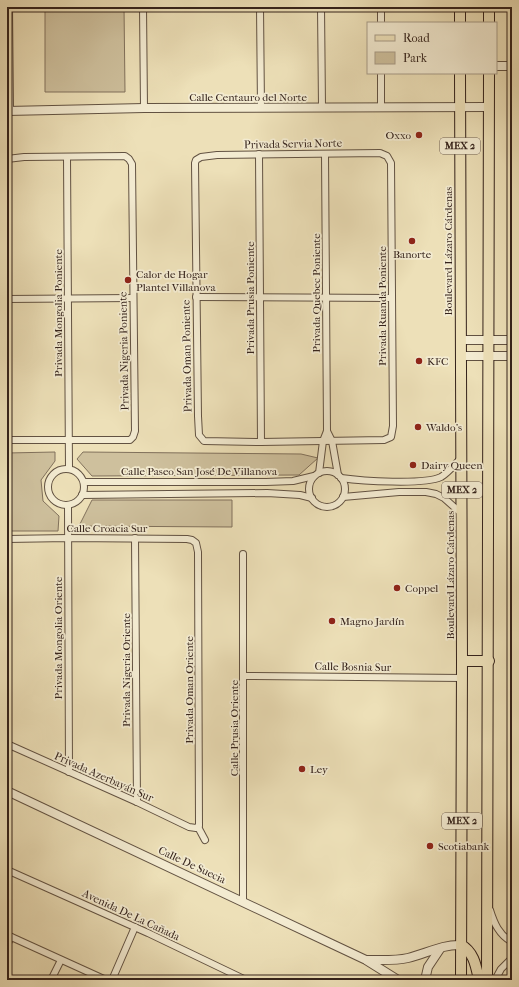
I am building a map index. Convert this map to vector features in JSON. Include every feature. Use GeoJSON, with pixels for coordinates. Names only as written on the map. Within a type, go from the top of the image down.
{"type":"FeatureCollection","features":[{"type":"Feature","properties":{"kind":"main road"},"geometry":{"type":"LineString","coordinates":[[460,7],[460,22]]}},
{"type":"Feature","properties":{"kind":"main road"},"geometry":{"type":"LineString","coordinates":[[489,7],[489,22]]}},
{"type":"Feature","properties":{"kind":"main road","name":"Boulevard Lázaro Cárdenas"},"geometry":{"type":"LineString","coordinates":[[460,74],[462,457],[461,980]]}},
{"type":"Feature","properties":{"kind":"main road","name":"MEX 2"},"geometry":{"type":"LineString","coordinates":[[487,980],[489,661],[489,74]]}},
{"type":"Feature","properties":{"kind":"main road"},"geometry":{"type":"LineString","coordinates":[[462,661],[489,661]]}},
{"type":"Feature","properties":{"kind":"main road"},"geometry":{"type":"LineString","coordinates":[[461,945],[472,955],[479,980]]}},
{"type":"Feature","properties":{"kind":"street"},"geometry":{"type":"LineString","coordinates":[[8,110],[9,7]]}},
{"type":"Feature","properties":{"kind":"street"},"geometry":{"type":"LineString","coordinates":[[143,7],[144,108]]}},
{"type":"Feature","properties":{"kind":"street"},"geometry":{"type":"LineString","coordinates":[[260,7],[261,108]]}},
{"type":"Feature","properties":{"kind":"street"},"geometry":{"type":"LineString","coordinates":[[321,7],[322,107]]}},
{"type":"Feature","properties":{"kind":"street"},"geometry":{"type":"LineString","coordinates":[[381,7],[381,22]]}},
{"type":"Feature","properties":{"kind":"street"},"geometry":{"type":"LineString","coordinates":[[497,66],[512,66]]}},
{"type":"Feature","properties":{"kind":"street"},"geometry":{"type":"LineString","coordinates":[[381,74],[381,107]]}},
{"type":"Feature","properties":{"kind":"street","name":"Calle Centauro del Norte"},"geometry":{"type":"LineString","coordinates":[[8,110],[488,107]]}},
{"type":"Feature","properties":{"kind":"street","name":"Privada Servia Norte"},"geometry":{"type":"LineString","coordinates":[[195,168],[196,160],[201,157],[259,154],[385,154],[390,159],[391,167]]}},
{"type":"Feature","properties":{"kind":"street","name":"Privada Prusia Poniente"},"geometry":{"type":"LineString","coordinates":[[259,154],[261,442]]}},
{"type":"Feature","properties":{"kind":"street","name":"Privada Quebec Poniente"},"geometry":{"type":"LineString","coordinates":[[317,475],[323,441],[327,431],[325,154]]}},
{"type":"Feature","properties":{"kind":"street","name":"Privada Nigeria Poniente"},"geometry":{"type":"LineString","coordinates":[[67,157],[125,156],[132,164],[135,431],[130,440],[68,440]]}},
{"type":"Feature","properties":{"kind":"street"},"geometry":{"type":"LineString","coordinates":[[7,159],[24,157],[67,157]]}},
{"type":"Feature","properties":{"kind":"street","name":"Privada Mongolia Poniente"},"geometry":{"type":"LineString","coordinates":[[67,157],[69,469]]}},
{"type":"Feature","properties":{"kind":"street","name":"Privada Ruanda Poniente"},"geometry":{"type":"LineString","coordinates":[[332,441],[384,440],[391,437],[393,431],[391,167]]}},
{"type":"Feature","properties":{"kind":"street","name":"Privada Oman Poniente"},"geometry":{"type":"LineString","coordinates":[[195,168],[198,430],[201,438],[204,441],[209,442],[261,442]]}},
{"type":"Feature","properties":{"kind":"street"},"geometry":{"type":"LineString","coordinates":[[196,297],[392,298]]}},
{"type":"Feature","properties":{"kind":"street"},"geometry":{"type":"LineString","coordinates":[[7,299],[133,298]]}},
{"type":"Feature","properties":{"kind":"street"},"geometry":{"type":"LineString","coordinates":[[461,340],[512,340]]}},
{"type":"Feature","properties":{"kind":"street"},"geometry":{"type":"LineString","coordinates":[[461,356],[512,356]]}},
{"type":"Feature","properties":{"kind":"street","name":"Privada Quebec Poniente"},"geometry":{"type":"LineString","coordinates":[[327,431],[332,441],[339,477]]}},
{"type":"Feature","properties":{"kind":"street"},"geometry":{"type":"LineString","coordinates":[[8,441],[68,440]]}},
{"type":"Feature","properties":{"kind":"street"},"geometry":{"type":"LineString","coordinates":[[261,442],[332,441]]}},
{"type":"Feature","properties":{"kind":"street"},"geometry":{"type":"LineString","coordinates":[[339,477],[345,487],[343,497],[335,505],[328,507],[317,503],[312,498],[310,485],[317,475],[327,471],[339,477],[379,481],[419,481],[436,479],[449,471],[462,457]]}},
{"type":"Feature","properties":{"kind":"street"},"geometry":{"type":"LineString","coordinates":[[69,469],[78,473],[84,482],[84,491],[78,501],[68,505],[54,500],[49,493],[48,484],[52,476],[60,470],[69,469]]}},
{"type":"Feature","properties":{"kind":"street","name":"Calle Paseo San José De Villanova"},"geometry":{"type":"LineString","coordinates":[[84,482],[293,480],[317,475]]}},
{"type":"Feature","properties":{"kind":"street"},"geometry":{"type":"LineString","coordinates":[[207,482],[207,493]]}},
{"type":"Feature","properties":{"kind":"street"},"geometry":{"type":"LineString","coordinates":[[343,497],[399,492],[426,492],[436,494],[444,498],[462,514]]}},
{"type":"Feature","properties":{"kind":"street","name":"Calle Paseo San José De Villanova"},"geometry":{"type":"LineString","coordinates":[[82,495],[207,493],[290,494],[312,498]]}},
{"type":"Feature","properties":{"kind":"street","name":"Privada Mongolia Oriente"},"geometry":{"type":"LineString","coordinates":[[68,505],[69,772]]}},
{"type":"Feature","properties":{"kind":"street","name":"Calle Croacia Sur"},"geometry":{"type":"LineString","coordinates":[[7,539],[135,538],[192,540],[196,542],[198,552]]}},
{"type":"Feature","properties":{"kind":"street","name":"Privada Nigeria Oriente"},"geometry":{"type":"LineString","coordinates":[[135,538],[137,802]]}},
{"type":"Feature","properties":{"kind":"street","name":"Privada Oman Oriente"},"geometry":{"type":"LineString","coordinates":[[198,552],[200,820],[198,827]]}},
{"type":"Feature","properties":{"kind":"street","name":"Calle Prusia Oriente"},"geometry":{"type":"LineString","coordinates":[[243,554],[243,901]]}},
{"type":"Feature","properties":{"kind":"street","name":"Calle Bosnia Sur"},"geometry":{"type":"LineString","coordinates":[[244,676],[462,678]]}},
{"type":"Feature","properties":{"kind":"street","name":"Privada Azerbayán Sur"},"geometry":{"type":"LineString","coordinates":[[9,745],[189,827],[198,827]]}},
{"type":"Feature","properties":{"kind":"street","name":"Calle De Suecia"},"geometry":{"type":"LineString","coordinates":[[7,791],[366,960],[398,980]]}},
{"type":"Feature","properties":{"kind":"street"},"geometry":{"type":"LineString","coordinates":[[198,827],[205,840]]}},
{"type":"Feature","properties":{"kind":"street","name":"Avenida De La Cañada"},"geometry":{"type":"LineString","coordinates":[[7,870],[135,927],[246,980]]}},
{"type":"Feature","properties":{"kind":"street"},"geometry":{"type":"LineString","coordinates":[[487,903],[497,928],[502,935],[512,942]]}},
{"type":"Feature","properties":{"kind":"street"},"geometry":{"type":"LineString","coordinates":[[112,980],[135,927]]}},
{"type":"Feature","properties":{"kind":"street"},"geometry":{"type":"LineString","coordinates":[[7,945],[9,936],[106,980]]}},
{"type":"Feature","properties":{"kind":"street","name":"Calle De Suecia"},"geometry":{"type":"LineString","coordinates":[[366,960],[408,958],[449,946],[461,945]]}},
{"type":"Feature","properties":{"kind":"street"},"geometry":{"type":"LineString","coordinates":[[425,980],[428,967],[440,949]]}},
{"type":"Feature","properties":{"kind":"street"},"geometry":{"type":"LineString","coordinates":[[495,980],[501,969],[512,958]]}},
{"type":"Feature","properties":{"kind":"street"},"geometry":{"type":"LineString","coordinates":[[52,980],[61,960]]}},
{"type":"Feature","properties":{"kind":"green space"},"geometry":{"type":"Polygon","coordinates":[[[45,7],[124,7],[125,92],[45,92],[45,7]]]}},
{"type":"Feature","properties":{"kind":"green space"},"geometry":{"type":"Polygon","coordinates":[[[55,452],[55,461],[41,480],[43,501],[59,516],[58,531],[7,531],[7,453],[55,452]]]}},
{"type":"Feature","properties":{"kind":"green space"},"geometry":{"type":"Polygon","coordinates":[[[83,452],[301,454],[318,458],[299,475],[92,476],[77,459],[83,452]]]}},
{"type":"Feature","properties":{"kind":"green space"},"geometry":{"type":"Polygon","coordinates":[[[92,500],[232,500],[232,527],[79,526],[92,500]]]}},
{"type":"Feature","properties":{"kind":"place","name":"Oxxo"},"geometry":{"type":"Point","coordinates":[419,135]}},
{"type":"Feature","properties":{"kind":"place","name":"Banorte"},"geometry":{"type":"Point","coordinates":[412,241]}},
{"type":"Feature","properties":{"kind":"place","name":"Calor de Hogar Plantel Villanova"},"geometry":{"type":"Point","coordinates":[128,280]}},
{"type":"Feature","properties":{"kind":"place","name":"KFC"},"geometry":{"type":"Point","coordinates":[419,361]}},
{"type":"Feature","properties":{"kind":"place","name":"Waldo's"},"geometry":{"type":"Point","coordinates":[418,427]}},
{"type":"Feature","properties":{"kind":"place","name":"Dairy Queen"},"geometry":{"type":"Point","coordinates":[413,465]}},
{"type":"Feature","properties":{"kind":"place","name":"Coppel"},"geometry":{"type":"Point","coordinates":[397,588]}},
{"type":"Feature","properties":{"kind":"place","name":"Magno Jardín"},"geometry":{"type":"Point","coordinates":[332,621]}},
{"type":"Feature","properties":{"kind":"place","name":"Ley"},"geometry":{"type":"Point","coordinates":[302,769]}},
{"type":"Feature","properties":{"kind":"place","name":"Scotiabank"},"geometry":{"type":"Point","coordinates":[430,846]}}]}
